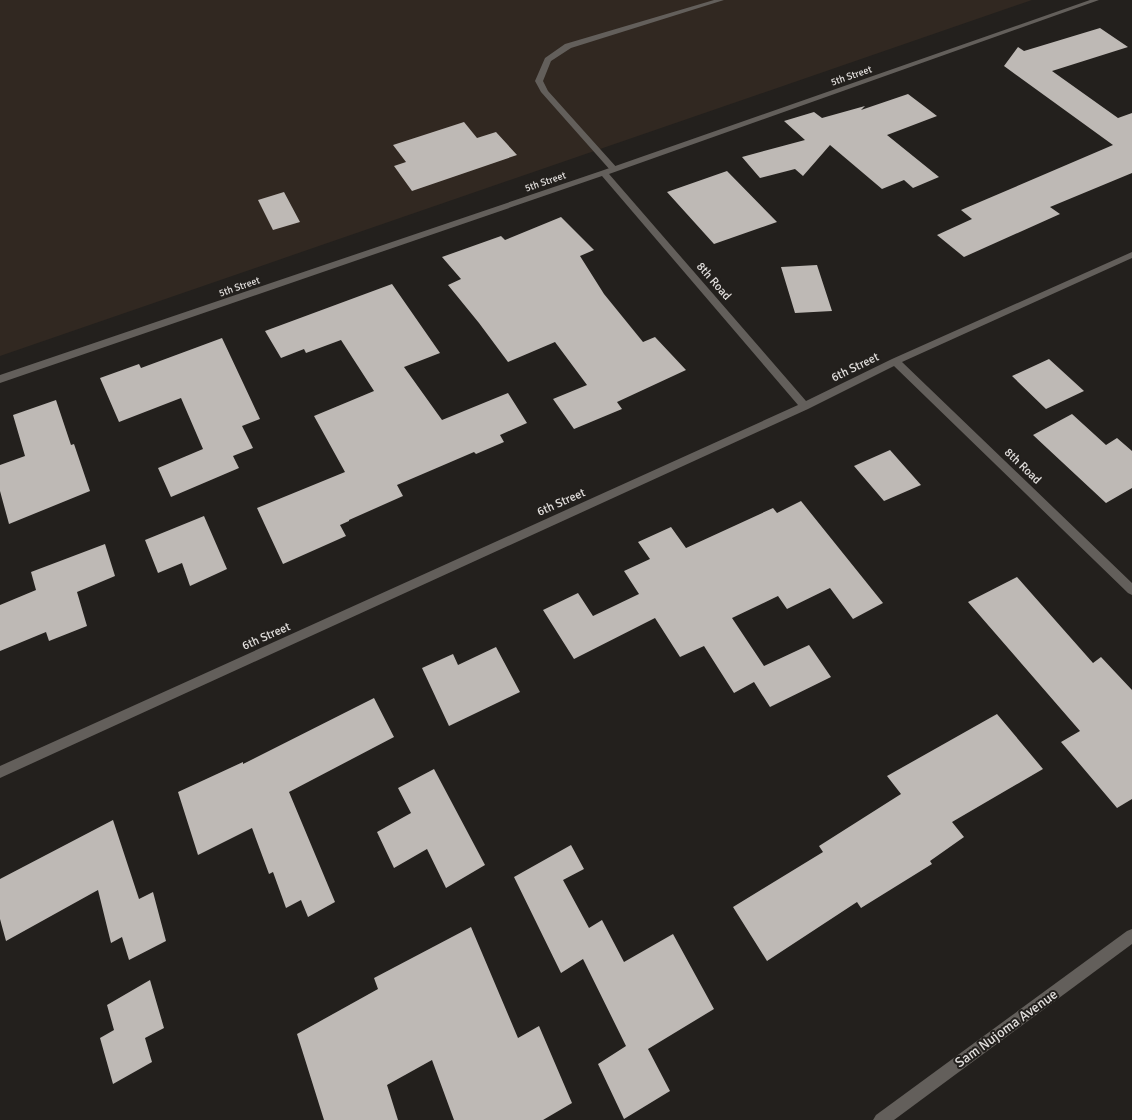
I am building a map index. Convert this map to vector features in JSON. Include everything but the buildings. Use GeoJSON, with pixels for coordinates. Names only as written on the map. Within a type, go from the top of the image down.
{"type":"FeatureCollection","features":[{"type":"Feature","properties":{"kind":"street"},"geometry":{"type":"LineString","coordinates":[[614,170],[546,92],[539,81],[548,60],[568,46],[721,0]]}},
{"type":"Feature","properties":{"kind":"street","name":"5th Street"},"geometry":{"type":"LineString","coordinates":[[0,379],[614,170],[1096,0]]}},
{"type":"Feature","properties":{"kind":"street","name":"8th Road"},"geometry":{"type":"LineString","coordinates":[[604,173],[805,406]]}},
{"type":"Feature","properties":{"kind":"street","name":"6th Street"},"geometry":{"type":"LineString","coordinates":[[0,772],[805,406],[895,361],[1132,255]]}},
{"type":"Feature","properties":{"kind":"street","name":"8th Road"},"geometry":{"type":"LineString","coordinates":[[895,361],[1132,590]]}},
{"type":"Feature","properties":{"kind":"street","name":"Sam Nujoma Avenue"},"geometry":{"type":"LineString","coordinates":[[881,1120],[1132,936]]}},
{"type":"Feature","properties":{"kind":"shaded area"},"geometry":{"type":"Polygon","coordinates":[[[0,0],[1032,0],[0,356],[0,0]]]}}]}
